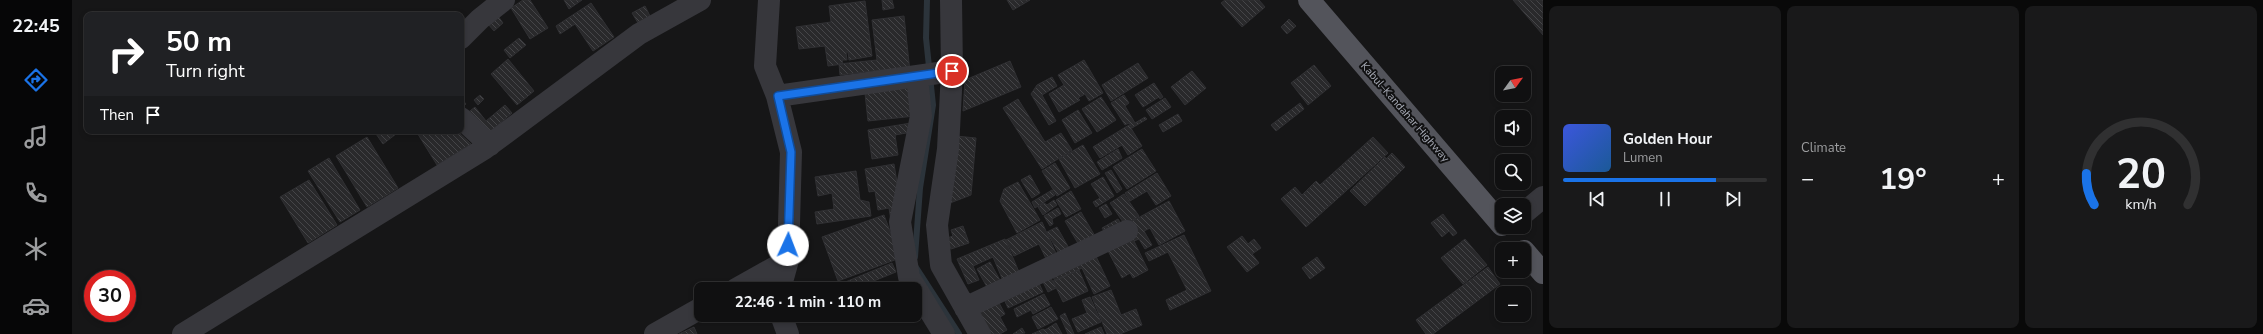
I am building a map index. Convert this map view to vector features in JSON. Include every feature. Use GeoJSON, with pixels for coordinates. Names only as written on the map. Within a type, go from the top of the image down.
{"type":"FeatureCollection","features":[{"type":"Feature","properties":{"kind":"main road","name":"Kabul–Kandahar Highway"},"geometry":{"type":"LineString","coordinates":[[1309,0],[1495,217]]}},
{"type":"Feature","properties":{"kind":"main road","name":"Kabul–Kandahar Highway"},"geometry":{"type":"LineString","coordinates":[[1510,234],[1516,242]]}},
{"type":"Feature","properties":{"kind":"main road","name":"Kabul–Kandahar Highway"},"geometry":{"type":"LineString","coordinates":[[1531,259],[1543,273]]}},
{"type":"Feature","properties":{"kind":"street"},"geometry":{"type":"LineString","coordinates":[[464,35],[480,19],[504,0]]}},
{"type":"Feature","properties":{"kind":"street"},"geometry":{"type":"LineString","coordinates":[[183,334],[490,145],[639,34],[700,0]]}},
{"type":"Feature","properties":{"kind":"street"},"geometry":{"type":"LineString","coordinates":[[769,0],[764,66],[778,96],[791,152],[788,260],[782,282]]}},
{"type":"Feature","properties":{"kind":"street"},"geometry":{"type":"LineString","coordinates":[[952,0],[948,71],[948,149],[937,225],[941,265],[980,334]]}},
{"type":"Feature","properties":{"kind":"street"},"geometry":{"type":"LineString","coordinates":[[778,96],[948,71]]}},
{"type":"Feature","properties":{"kind":"street"},"geometry":{"type":"LineString","coordinates":[[916,76],[921,116],[900,222],[909,277],[944,334]]}},
{"type":"Feature","properties":{"kind":"street"},"geometry":{"type":"LineString","coordinates":[[464,121],[490,145]]}},
{"type":"Feature","properties":{"kind":"street"},"geometry":{"type":"LineString","coordinates":[[1531,207],[1543,197]]}},
{"type":"Feature","properties":{"kind":"street"},"geometry":{"type":"LineString","coordinates":[[965,308],[1127,231]]}},
{"type":"Feature","properties":{"kind":"street"},"geometry":{"type":"LineString","coordinates":[[908,271],[940,253]]}},
{"type":"Feature","properties":{"kind":"street"},"geometry":{"type":"LineString","coordinates":[[749,282],[788,260]]}},
{"type":"Feature","properties":{"kind":"street"},"geometry":{"type":"LineString","coordinates":[[655,334],[694,312]]}},
{"type":"Feature","properties":{"kind":"street"},"geometry":{"type":"LineString","coordinates":[[784,322],[788,334]]}},
{"type":"Feature","properties":{"kind":"building"},"geometry":{"type":"Polygon","coordinates":[[[523,0],[530,0],[548,28],[530,39],[511,8],[523,0]]]}},
{"type":"Feature","properties":{"kind":"building"},"geometry":{"type":"Polygon","coordinates":[[[564,0],[582,0],[569,9],[564,0]]]}},
{"type":"Feature","properties":{"kind":"building"},"geometry":{"type":"Polygon","coordinates":[[[882,0],[892,0],[894,8],[883,10],[882,0]]]}},
{"type":"Feature","properties":{"kind":"building"},"geometry":{"type":"Polygon","coordinates":[[[1007,0],[1030,0],[1013,10],[1007,0]]]}},
{"type":"Feature","properties":{"kind":"building"},"geometry":{"type":"Polygon","coordinates":[[[1225,0],[1259,0],[1265,7],[1242,27],[1221,3],[1225,0]]]}},
{"type":"Feature","properties":{"kind":"building"},"geometry":{"type":"Polygon","coordinates":[[[1513,0],[1543,0],[1543,35],[1513,0]]]}},
{"type":"Feature","properties":{"kind":"building"},"geometry":{"type":"Polygon","coordinates":[[[865,1],[872,56],[849,60],[848,52],[846,52],[847,60],[842,60],[843,64],[828,66],[825,46],[799,49],[796,27],[831,22],[829,6],[865,1]]]}},
{"type":"Feature","properties":{"kind":"building"},"geometry":{"type":"Polygon","coordinates":[[[591,3],[614,37],[593,51],[575,24],[560,34],[556,26],[591,3]]]}},
{"type":"Feature","properties":{"kind":"building"},"geometry":{"type":"Polygon","coordinates":[[[645,6],[650,16],[638,23],[632,13],[645,6]]]}},
{"type":"Feature","properties":{"kind":"building"},"geometry":{"type":"Polygon","coordinates":[[[498,16],[503,23],[494,31],[488,24],[498,16]]]}},
{"type":"Feature","properties":{"kind":"building"},"geometry":{"type":"Polygon","coordinates":[[[904,16],[910,72],[881,70],[840,75],[839,64],[877,60],[872,20],[904,16]]]}},
{"type":"Feature","properties":{"kind":"building"},"geometry":{"type":"Polygon","coordinates":[[[1289,19],[1296,26],[1287,34],[1281,27],[1289,19]]]}},
{"type":"Feature","properties":{"kind":"building"},"geometry":{"type":"Polygon","coordinates":[[[519,38],[526,45],[510,58],[504,50],[519,38]]]}},
{"type":"Feature","properties":{"kind":"building"},"geometry":{"type":"Polygon","coordinates":[[[508,59],[534,91],[517,105],[491,74],[508,59]]]}},
{"type":"Feature","properties":{"kind":"building"},"geometry":{"type":"Polygon","coordinates":[[[1084,60],[1103,93],[1089,101],[1085,94],[1078,98],[1080,100],[1059,112],[1049,94],[1064,85],[1058,75],[1084,60]]]}},
{"type":"Feature","properties":{"kind":"building"},"geometry":{"type":"Polygon","coordinates":[[[1010,61],[1021,87],[963,111],[965,80],[1010,61]]]}},
{"type":"Feature","properties":{"kind":"building"},"geometry":{"type":"Polygon","coordinates":[[[1138,63],[1148,78],[1111,101],[1102,85],[1138,63]]]}},
{"type":"Feature","properties":{"kind":"building"},"geometry":{"type":"Polygon","coordinates":[[[1314,65],[1331,86],[1308,105],[1291,83],[1314,65]]]}},
{"type":"Feature","properties":{"kind":"building"},"geometry":{"type":"Polygon","coordinates":[[[1192,71],[1206,88],[1185,105],[1171,87],[1192,71]]]}},
{"type":"Feature","properties":{"kind":"building"},"geometry":{"type":"Polygon","coordinates":[[[1052,77],[1057,86],[1042,95],[1056,121],[1049,125],[1031,94],[1037,85],[1052,77]]]}},
{"type":"Feature","properties":{"kind":"building"},"geometry":{"type":"Polygon","coordinates":[[[912,79],[915,116],[868,121],[864,84],[912,79]]]}},
{"type":"Feature","properties":{"kind":"building"},"geometry":{"type":"Polygon","coordinates":[[[1154,83],[1163,97],[1160,99],[1159,97],[1143,107],[1135,95],[1154,83]]]}},
{"type":"Feature","properties":{"kind":"building"},"geometry":{"type":"Polygon","coordinates":[[[480,95],[484,99],[478,105],[474,100],[480,95]]]}},
{"type":"Feature","properties":{"kind":"building"},"geometry":{"type":"Polygon","coordinates":[[[1124,95],[1129,103],[1125,106],[1135,123],[1145,117],[1147,119],[1132,128],[1129,123],[1125,125],[1111,103],[1124,95]]]}},
{"type":"Feature","properties":{"kind":"building"},"geometry":{"type":"Polygon","coordinates":[[[1101,97],[1116,120],[1097,132],[1082,109],[1101,97]]]}},
{"type":"Feature","properties":{"kind":"building"},"geometry":{"type":"Polygon","coordinates":[[[1165,98],[1171,107],[1152,119],[1146,110],[1165,98]]]}},
{"type":"Feature","properties":{"kind":"building"},"geometry":{"type":"Polygon","coordinates":[[[1018,99],[1045,142],[1061,133],[1072,150],[1042,169],[1003,108],[1018,99]]]}},
{"type":"Feature","properties":{"kind":"building"},"geometry":{"type":"Polygon","coordinates":[[[1300,103],[1304,109],[1276,131],[1271,125],[1300,103]]]}},
{"type":"Feature","properties":{"kind":"building"},"geometry":{"type":"Polygon","coordinates":[[[505,105],[512,113],[484,137],[466,114],[475,107],[486,121],[505,105]]]}},
{"type":"Feature","properties":{"kind":"building"},"geometry":{"type":"Polygon","coordinates":[[[1078,110],[1092,133],[1075,143],[1062,120],[1078,110]]]}},
{"type":"Feature","properties":{"kind":"building"},"geometry":{"type":"Polygon","coordinates":[[[1178,114],[1182,121],[1163,132],[1159,125],[1178,114]]]}},
{"type":"Feature","properties":{"kind":"building"},"geometry":{"type":"Polygon","coordinates":[[[911,123],[912,132],[895,135],[898,155],[872,159],[868,130],[911,123]]]}},
{"type":"Feature","properties":{"kind":"building"},"geometry":{"type":"Polygon","coordinates":[[[1129,125],[1142,146],[1128,155],[1122,145],[1100,158],[1093,147],[1129,125]]]}},
{"type":"Feature","properties":{"kind":"building"},"geometry":{"type":"Polygon","coordinates":[[[376,134],[396,134],[383,144],[376,134]]]}},
{"type":"Feature","properties":{"kind":"building"},"geometry":{"type":"Polygon","coordinates":[[[418,134],[460,134],[471,144],[437,165],[418,134]]]}},
{"type":"Feature","properties":{"kind":"building"},"geometry":{"type":"Polygon","coordinates":[[[956,136],[976,138],[971,195],[950,203],[956,136]]]}},
{"type":"Feature","properties":{"kind":"building"},"geometry":{"type":"Polygon","coordinates":[[[367,137],[398,188],[367,207],[336,156],[367,137]]]}},
{"type":"Feature","properties":{"kind":"building"},"geometry":{"type":"Polygon","coordinates":[[[1373,137],[1388,153],[1306,227],[1281,199],[1295,187],[1302,195],[1316,181],[1320,185],[1373,137]]]}},
{"type":"Feature","properties":{"kind":"building"},"geometry":{"type":"Polygon","coordinates":[[[1083,145],[1100,174],[1075,188],[1059,159],[1083,145]]]}},
{"type":"Feature","properties":{"kind":"building"},"geometry":{"type":"Polygon","coordinates":[[[1118,149],[1122,158],[1102,170],[1097,162],[1118,149]]]}},
{"type":"Feature","properties":{"kind":"building"},"geometry":{"type":"Polygon","coordinates":[[[1142,149],[1156,171],[1127,189],[1113,167],[1142,149]]]}},
{"type":"Feature","properties":{"kind":"building"},"geometry":{"type":"Polygon","coordinates":[[[1392,153],[1405,167],[1365,206],[1350,191],[1385,157],[1386,159],[1392,153]]]}},
{"type":"Feature","properties":{"kind":"building"},"geometry":{"type":"Polygon","coordinates":[[[329,158],[360,210],[340,222],[308,171],[329,158]]]}},
{"type":"Feature","properties":{"kind":"building"},"geometry":{"type":"Polygon","coordinates":[[[1055,163],[1070,188],[1057,196],[1042,171],[1055,163]]]}},
{"type":"Feature","properties":{"kind":"building"},"geometry":{"type":"Polygon","coordinates":[[[894,164],[907,244],[895,247],[889,208],[878,210],[875,191],[869,192],[865,169],[894,164]]]}},
{"type":"Feature","properties":{"kind":"building"},"geometry":{"type":"Polygon","coordinates":[[[1111,170],[1122,189],[1117,193],[1105,173],[1111,170]]]}},
{"type":"Feature","properties":{"kind":"building"},"geometry":{"type":"Polygon","coordinates":[[[856,171],[860,200],[869,202],[871,216],[817,224],[815,212],[834,209],[832,193],[818,196],[815,177],[856,171]]]}},
{"type":"Feature","properties":{"kind":"building"},"geometry":{"type":"Polygon","coordinates":[[[1157,173],[1171,196],[1156,205],[1147,191],[1130,201],[1125,193],[1157,173]]]}},
{"type":"Feature","properties":{"kind":"building"},"geometry":{"type":"Polygon","coordinates":[[[1030,175],[1040,193],[1032,198],[1021,180],[1030,175]]]}},
{"type":"Feature","properties":{"kind":"building"},"geometry":{"type":"Polygon","coordinates":[[[1103,177],[1114,196],[1096,207],[1093,202],[1100,198],[1091,184],[1103,177]]]}},
{"type":"Feature","properties":{"kind":"building"},"geometry":{"type":"Polygon","coordinates":[[[309,180],[337,225],[308,243],[280,197],[309,180]]]}},
{"type":"Feature","properties":{"kind":"building"},"geometry":{"type":"Polygon","coordinates":[[[1018,182],[1040,220],[1017,233],[1000,201],[1004,189],[1018,182]]]}},
{"type":"Feature","properties":{"kind":"building"},"geometry":{"type":"Polygon","coordinates":[[[1052,190],[1055,195],[1035,208],[1032,202],[1052,190]]]}},
{"type":"Feature","properties":{"kind":"building"},"geometry":{"type":"Polygon","coordinates":[[[1071,191],[1081,209],[1066,217],[1056,200],[1071,191]]]}},
{"type":"Feature","properties":{"kind":"building"},"geometry":{"type":"Polygon","coordinates":[[[1124,194],[1139,216],[1125,225],[1110,203],[1124,194]]]}},
{"type":"Feature","properties":{"kind":"building"},"geometry":{"type":"Polygon","coordinates":[[[1054,200],[1057,205],[1043,215],[1038,207],[1044,203],[1047,205],[1054,200]]]}},
{"type":"Feature","properties":{"kind":"building"},"geometry":{"type":"Polygon","coordinates":[[[1169,201],[1185,231],[1159,245],[1150,228],[1144,231],[1152,245],[1145,249],[1139,239],[1134,241],[1148,270],[1133,278],[1130,273],[1122,278],[1105,245],[1125,225],[1169,201]]]}},
{"type":"Feature","properties":{"kind":"building"},"geometry":{"type":"Polygon","coordinates":[[[1106,204],[1112,214],[1105,218],[1099,208],[1106,204]]]}},
{"type":"Feature","properties":{"kind":"building"},"geometry":{"type":"Polygon","coordinates":[[[1058,208],[1061,214],[1052,219],[1053,224],[1050,226],[1044,216],[1058,208]]]}},
{"type":"Feature","properties":{"kind":"building"},"geometry":{"type":"Polygon","coordinates":[[[1081,212],[1099,243],[1083,252],[1065,221],[1081,212]]]}},
{"type":"Feature","properties":{"kind":"building"},"geometry":{"type":"Polygon","coordinates":[[[1443,214],[1457,233],[1453,236],[1449,231],[1442,237],[1431,223],[1443,214]]]}},
{"type":"Feature","properties":{"kind":"building"},"geometry":{"type":"Polygon","coordinates":[[[884,215],[900,258],[838,281],[822,237],[884,215]]]}},
{"type":"Feature","properties":{"kind":"building"},"geometry":{"type":"Polygon","coordinates":[[[1118,219],[1122,225],[1106,234],[1102,228],[1118,219]]]}},
{"type":"Feature","properties":{"kind":"building"},"geometry":{"type":"Polygon","coordinates":[[[1042,222],[1058,258],[1048,263],[1039,244],[1014,256],[1006,240],[1042,222]]]}},
{"type":"Feature","properties":{"kind":"building"},"geometry":{"type":"Polygon","coordinates":[[[963,226],[969,243],[951,249],[947,238],[953,236],[951,230],[963,226]]]}},
{"type":"Feature","properties":{"kind":"building"},"geometry":{"type":"Polygon","coordinates":[[[1057,227],[1074,257],[1064,263],[1047,232],[1057,227]]]}},
{"type":"Feature","properties":{"kind":"building"},"geometry":{"type":"Polygon","coordinates":[[[1184,235],[1211,291],[1170,310],[1166,300],[1187,290],[1168,252],[1149,261],[1145,253],[1184,235]]]}},
{"type":"Feature","properties":{"kind":"building"},"geometry":{"type":"Polygon","coordinates":[[[1242,236],[1248,244],[1254,239],[1261,248],[1252,254],[1259,263],[1247,272],[1227,247],[1242,236]]]}},
{"type":"Feature","properties":{"kind":"building"},"geometry":{"type":"Polygon","coordinates":[[[1005,239],[1019,272],[1004,283],[993,257],[973,266],[979,280],[968,284],[957,259],[1005,239]]]}},
{"type":"Feature","properties":{"kind":"building"},"geometry":{"type":"Polygon","coordinates":[[[1465,239],[1487,265],[1463,284],[1441,258],[1465,239]]]}},
{"type":"Feature","properties":{"kind":"building"},"geometry":{"type":"Polygon","coordinates":[[[1094,252],[1110,286],[1094,294],[1082,268],[1055,281],[1051,273],[1094,252]]]}},
{"type":"Feature","properties":{"kind":"building"},"geometry":{"type":"Polygon","coordinates":[[[1317,257],[1325,268],[1310,279],[1302,268],[1317,257]]]}},
{"type":"Feature","properties":{"kind":"building"},"geometry":{"type":"Polygon","coordinates":[[[990,262],[1001,282],[988,289],[977,269],[990,262]]]}},
{"type":"Feature","properties":{"kind":"building"},"geometry":{"type":"Polygon","coordinates":[[[892,263],[896,272],[871,282],[845,282],[892,263]]]}},
{"type":"Feature","properties":{"kind":"building"},"geometry":{"type":"Polygon","coordinates":[[[1488,267],[1500,284],[1495,286],[1495,288],[1433,334],[1426,334],[1416,320],[1488,267]]]}},
{"type":"Feature","properties":{"kind":"building"},"geometry":{"type":"Polygon","coordinates":[[[1079,270],[1088,291],[1063,302],[1053,281],[1079,270]]]}},
{"type":"Feature","properties":{"kind":"building"},"geometry":{"type":"Polygon","coordinates":[[[1049,274],[1056,288],[1048,292],[1041,278],[1049,274]]]}},
{"type":"Feature","properties":{"kind":"building"},"geometry":{"type":"Polygon","coordinates":[[[1038,281],[1043,292],[1008,308],[1003,297],[1038,281]]]}},
{"type":"Feature","properties":{"kind":"building"},"geometry":{"type":"Polygon","coordinates":[[[1111,290],[1121,315],[1136,309],[1142,325],[1120,334],[1107,334],[1092,297],[1111,290]]]}},
{"type":"Feature","properties":{"kind":"building"},"geometry":{"type":"Polygon","coordinates":[[[1044,294],[1050,305],[1033,314],[1031,310],[1017,317],[1014,309],[1044,294]]]}},
{"type":"Feature","properties":{"kind":"building"},"geometry":{"type":"Polygon","coordinates":[[[1090,297],[1101,322],[1078,332],[1072,319],[1087,313],[1082,300],[1090,297]]]}},
{"type":"Feature","properties":{"kind":"building"},"geometry":{"type":"Polygon","coordinates":[[[998,301],[1005,314],[1000,317],[1007,330],[1000,334],[989,334],[978,312],[998,301]]]}},
{"type":"Feature","properties":{"kind":"building"},"geometry":{"type":"Polygon","coordinates":[[[1051,307],[1058,319],[1038,329],[1032,317],[1051,307]]]}},
{"type":"Feature","properties":{"kind":"building"},"geometry":{"type":"Polygon","coordinates":[[[1065,313],[1074,334],[1068,334],[1060,316],[1065,313]]]}},
{"type":"Feature","properties":{"kind":"building"},"geometry":{"type":"Polygon","coordinates":[[[1056,323],[1062,334],[1032,334],[1043,329],[1045,330],[1056,323]]]}},
{"type":"Feature","properties":{"kind":"building"},"geometry":{"type":"Polygon","coordinates":[[[694,327],[697,334],[679,334],[694,327]]]}},
{"type":"Feature","properties":{"kind":"building"},"geometry":{"type":"Polygon","coordinates":[[[1101,327],[1104,334],[1085,334],[1101,327]]]}},
{"type":"Feature","properties":{"kind":"building"},"geometry":{"type":"Polygon","coordinates":[[[1022,328],[1025,333],[1013,334],[1022,328]]]}},
{"type":"Feature","properties":{"kind":"waterway"},"geometry":{"type":"LineString","coordinates":[[915,257],[920,188],[933,105],[926,38],[927,0]]}},
{"type":"Feature","properties":{"kind":"waterway"},"geometry":{"type":"LineString","coordinates":[[915,266],[959,334]]}},
{"type":"Feature","properties":{"kind":"route"},"geometry":{"type":"LineString","coordinates":[[788,245],[791,152],[778,96],[952,71]]}}]}
